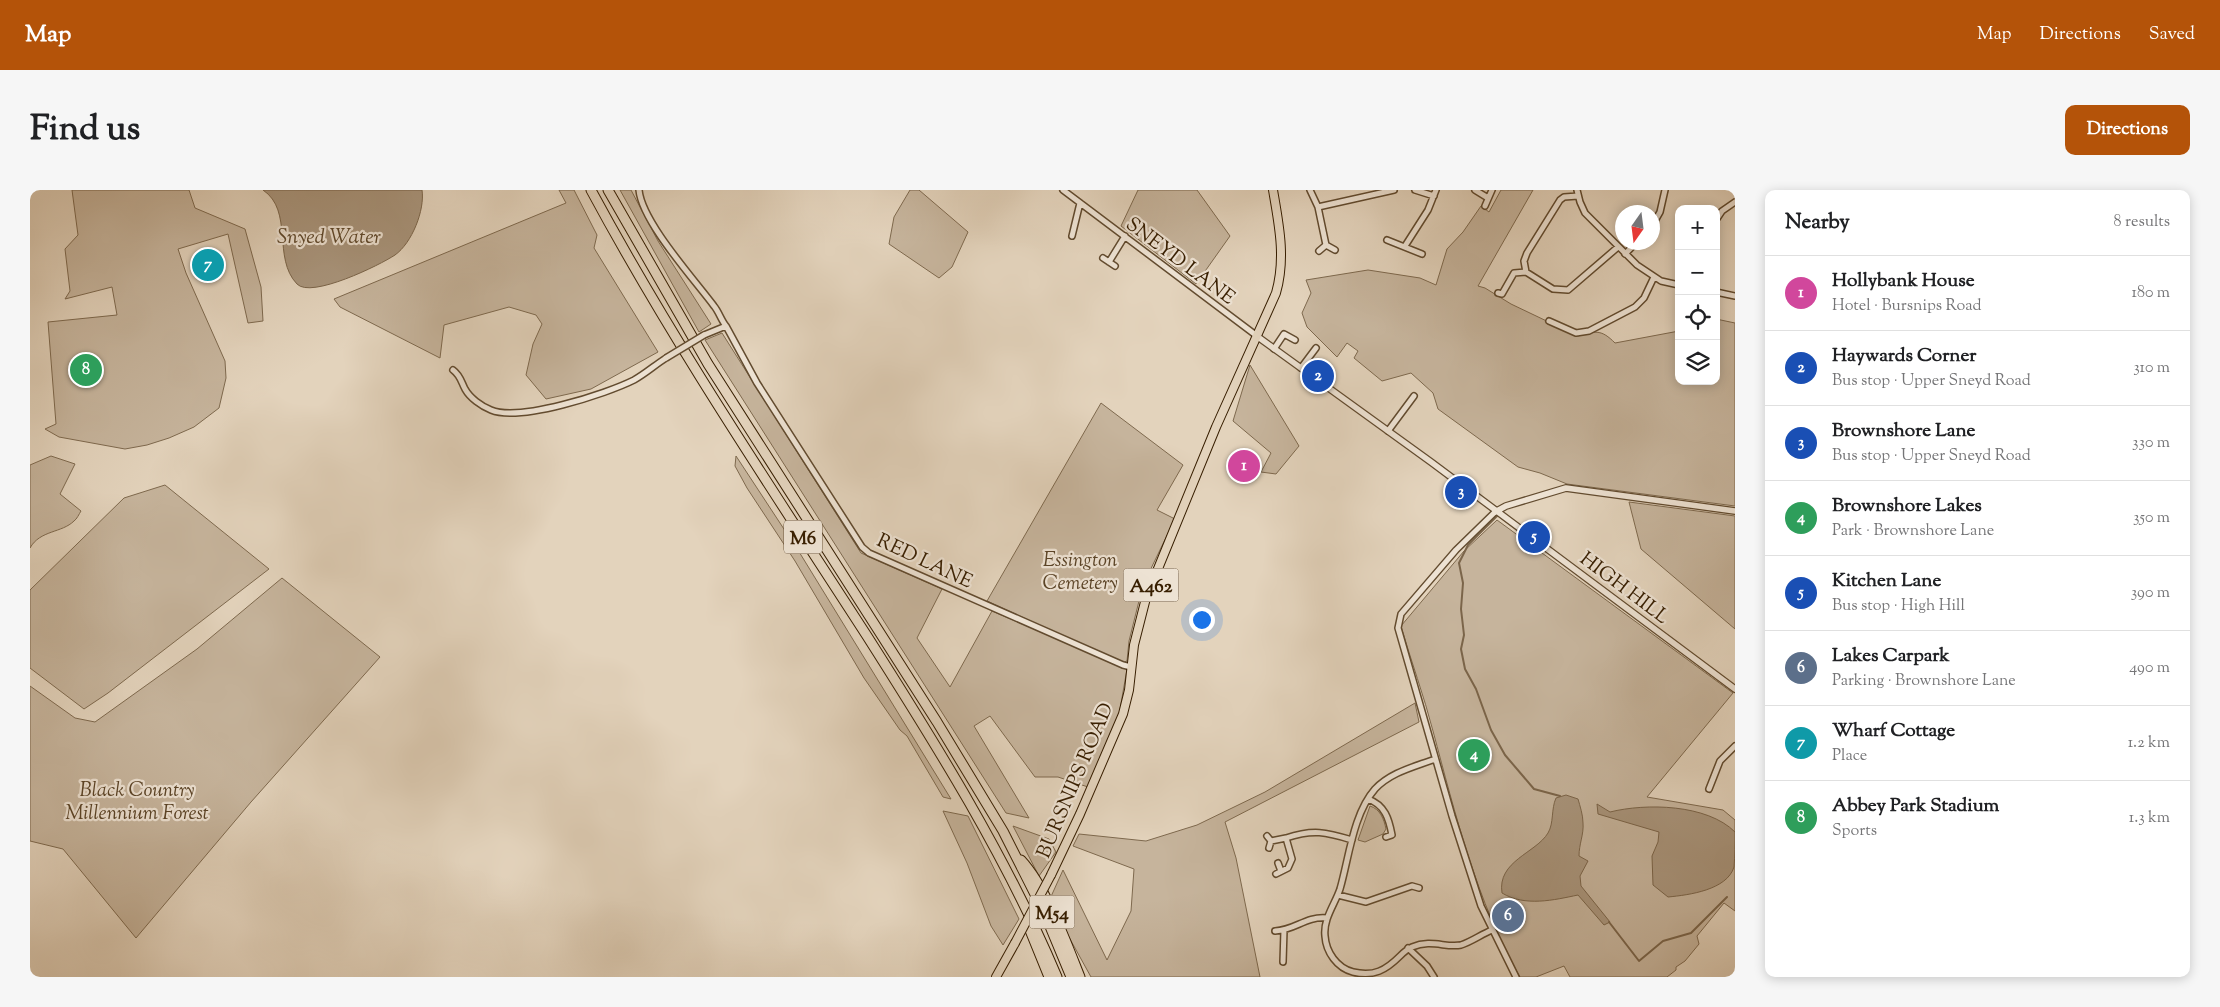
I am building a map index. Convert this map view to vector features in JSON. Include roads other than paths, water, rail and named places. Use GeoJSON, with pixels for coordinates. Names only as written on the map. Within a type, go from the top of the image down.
{"type":"FeatureCollection","features":[{"type":"Feature","properties":{"kind":"highway","name":"M6"},"geometry":{"type":"LineString","coordinates":[[591,190],[615,235],[698,374],[924,726],[977,815],[1015,884],[1057,977]]}},
{"type":"Feature","properties":{"kind":"highway","name":"M6"},"geometry":{"type":"LineString","coordinates":[[608,190],[708,364],[937,722],[1003,832],[1044,912],[1071,977]]}},
{"type":"Feature","properties":{"kind":"highway","name":"M54"},"geometry":{"type":"LineString","coordinates":[[1014,853],[1029,869],[1048,905],[1080,977]]}},
{"type":"Feature","properties":{"kind":"highway","name":"M54"},"geometry":{"type":"LineString","coordinates":[[1015,884],[1020,906],[1049,977]]}},
{"type":"Feature","properties":{"kind":"main road","name":"A462"},"geometry":{"type":"LineString","coordinates":[[1258,337],[1276,293],[1281,273],[1280,234],[1273,190]]}},
{"type":"Feature","properties":{"kind":"main road","name":"BURSNIPS ROAD"},"geometry":{"type":"LineString","coordinates":[[996,977],[1051,875],[1084,806],[1124,714],[1139,621],[1146,598],[1216,427],[1258,337]]}},
{"type":"Feature","properties":{"kind":"street","name":"RED LANE"},"geometry":{"type":"LineString","coordinates":[[639,190],[640,198],[665,242],[717,309],[785,427],[862,547],[869,553],[1123,666],[1131,667]]}},
{"type":"Feature","properties":{"kind":"street","name":"SNEYD LANE"},"geometry":{"type":"LineString","coordinates":[[1063,190],[1258,337]]}},
{"type":"Feature","properties":{"kind":"street"},"geometry":{"type":"LineString","coordinates":[[1310,190],[1318,207],[1326,245],[1335,250]]}},
{"type":"Feature","properties":{"kind":"street"},"geometry":{"type":"LineString","coordinates":[[1318,207],[1394,190]]}},
{"type":"Feature","properties":{"kind":"street"},"geometry":{"type":"LineString","coordinates":[[1415,190],[1434,196]]}},
{"type":"Feature","properties":{"kind":"street"},"geometry":{"type":"LineString","coordinates":[[1405,246],[1428,210],[1436,190]]}},
{"type":"Feature","properties":{"kind":"street"},"geometry":{"type":"LineString","coordinates":[[1475,190],[1488,198]]}},
{"type":"Feature","properties":{"kind":"street"},"geometry":{"type":"LineString","coordinates":[[1485,206],[1492,190]]}},
{"type":"Feature","properties":{"kind":"street"},"geometry":{"type":"LineString","coordinates":[[1660,212],[1666,190]]}},
{"type":"Feature","properties":{"kind":"street"},"geometry":{"type":"LineString","coordinates":[[1526,272],[1524,261],[1527,253],[1556,204],[1564,197],[1577,193],[1585,213],[1615,244]]}},
{"type":"Feature","properties":{"kind":"street"},"geometry":{"type":"LineString","coordinates":[[1720,213],[1735,202]]}},
{"type":"Feature","properties":{"kind":"street"},"geometry":{"type":"LineString","coordinates":[[1072,236],[1080,204]]}},
{"type":"Feature","properties":{"kind":"street"},"geometry":{"type":"LineString","coordinates":[[1109,262],[1125,236]]}},
{"type":"Feature","properties":{"kind":"street"},"geometry":{"type":"LineString","coordinates":[[1387,240],[1422,254]]}},
{"type":"Feature","properties":{"kind":"street"},"geometry":{"type":"LineString","coordinates":[[1319,251],[1326,245]]}},
{"type":"Feature","properties":{"kind":"street"},"geometry":{"type":"LineString","coordinates":[[1498,292],[1502,294],[1514,273],[1526,272],[1552,289],[1568,290],[1615,250]]}},
{"type":"Feature","properties":{"kind":"street"},"geometry":{"type":"LineString","coordinates":[[1621,250],[1637,266],[1654,277],[1675,284]]}},
{"type":"Feature","properties":{"kind":"street"},"geometry":{"type":"LineString","coordinates":[[1625,254],[1629,250]]}},
{"type":"Feature","properties":{"kind":"street"},"geometry":{"type":"LineString","coordinates":[[1103,258],[1115,266]]}},
{"type":"Feature","properties":{"kind":"street"},"geometry":{"type":"LineString","coordinates":[[1549,321],[1576,333],[1589,331],[1635,307],[1644,298],[1654,277]]}},
{"type":"Feature","properties":{"kind":"street"},"geometry":{"type":"LineString","coordinates":[[1720,293],[1735,296]]}},
{"type":"Feature","properties":{"kind":"street"},"geometry":{"type":"LineString","coordinates":[[453,370],[459,374],[466,390],[475,401],[492,410],[516,414],[591,398],[635,379],[704,335],[726,326]]}},
{"type":"Feature","properties":{"kind":"street"},"geometry":{"type":"LineString","coordinates":[[1274,349],[1284,334],[1295,340]]}},
{"type":"Feature","properties":{"kind":"street","name":"HIGH HILL"},"geometry":{"type":"LineString","coordinates":[[1258,337],[1388,431],[1735,689]]}},
{"type":"Feature","properties":{"kind":"street"},"geometry":{"type":"LineString","coordinates":[[1301,368],[1316,348]]}},
{"type":"Feature","properties":{"kind":"street"},"geometry":{"type":"LineString","coordinates":[[1388,431],[1414,396]]}},
{"type":"Feature","properties":{"kind":"street"},"geometry":{"type":"LineString","coordinates":[[1516,977],[1481,906],[1435,759],[1398,628],[1401,614],[1456,550],[1495,512],[1506,506],[1566,488],[1735,511]]}},
{"type":"Feature","properties":{"kind":"street"},"geometry":{"type":"LineString","coordinates":[[1709,789],[1720,761],[1735,746]]}},
{"type":"Feature","properties":{"kind":"street"},"geometry":{"type":"LineString","coordinates":[[1435,759],[1394,774],[1380,785],[1368,799],[1352,840],[1338,895],[1327,918],[1324,934],[1329,953],[1341,966],[1354,975],[1369,975],[1385,969],[1408,948],[1427,943],[1462,945],[1492,930]]}},
{"type":"Feature","properties":{"kind":"street"},"geometry":{"type":"LineString","coordinates":[[1368,799],[1379,805],[1386,814],[1392,835],[1386,837]]}},
{"type":"Feature","properties":{"kind":"street"},"geometry":{"type":"LineString","coordinates":[[1271,841],[1303,832],[1319,831],[1352,840]]}},
{"type":"Feature","properties":{"kind":"street"},"geometry":{"type":"LineString","coordinates":[[1266,836],[1271,841]]}},
{"type":"Feature","properties":{"kind":"street"},"geometry":{"type":"LineString","coordinates":[[1278,863],[1279,873],[1288,868],[1292,859],[1286,838]]}},
{"type":"Feature","properties":{"kind":"street"},"geometry":{"type":"LineString","coordinates":[[1269,848],[1271,841]]}},
{"type":"Feature","properties":{"kind":"street"},"geometry":{"type":"LineString","coordinates":[[1412,886],[1414,879]]}},
{"type":"Feature","properties":{"kind":"street"},"geometry":{"type":"LineString","coordinates":[[1338,895],[1366,902],[1412,886],[1419,888]]}},
{"type":"Feature","properties":{"kind":"street"},"geometry":{"type":"LineString","coordinates":[[1275,930],[1284,930],[1310,918],[1327,918]]}},
{"type":"Feature","properties":{"kind":"street"},"geometry":{"type":"LineString","coordinates":[[1284,930],[1284,962]]}},
{"type":"Feature","properties":{"kind":"street"},"geometry":{"type":"LineString","coordinates":[[1408,948],[1427,966],[1434,977]]}},
{"type":"Feature","properties":{"kind":"water","name":"Snyed Water"},"geometry":{"type":"Polygon","coordinates":[[[263,190],[422,190],[422,198],[416,226],[407,243],[395,255],[346,279],[316,287],[305,287],[297,284],[290,273],[285,261],[278,210],[272,199],[263,190]]]}},
{"type":"Feature","properties":{"kind":"water"},"geometry":{"type":"Polygon","coordinates":[[[1566,795],[1578,799],[1582,817],[1583,831],[1579,856],[1588,861],[1580,876],[1581,886],[1610,922],[1604,925],[1578,895],[1530,901],[1520,900],[1502,893],[1502,882],[1505,873],[1511,865],[1548,833],[1556,798],[1566,795]]]}},
{"type":"Feature","properties":{"kind":"water"},"geometry":{"type":"Polygon","coordinates":[[[1597,804],[1610,812],[1641,807],[1658,807],[1693,811],[1709,816],[1735,832],[1734,867],[1730,875],[1716,886],[1696,893],[1668,897],[1653,885],[1652,856],[1658,842],[1659,832],[1598,814],[1597,804]]]}},
{"type":"Feature","properties":{"kind":"waterway"},"geometry":{"type":"LineString","coordinates":[[1498,515],[1468,545],[1459,563],[1463,583],[1461,609],[1464,635],[1461,649],[1465,669],[1476,689],[1491,730],[1505,755],[1534,789],[1560,796]]}},
{"type":"Feature","properties":{"kind":"waterway"},"geometry":{"type":"LineString","coordinates":[[1609,922],[1639,961],[1663,941],[1691,933],[1727,897]]}},
{"type":"Feature","properties":{"kind":"place","name":"Wharf Cottage"},"geometry":{"type":"Point","coordinates":[208,265]}},
{"type":"Feature","properties":{"kind":"place","name":"Abbey Park Stadium"},"geometry":{"type":"Point","coordinates":[86,370]}},
{"type":"Feature","properties":{"kind":"place","name":"Haywards Corner"},"geometry":{"type":"Point","coordinates":[1318,376]}},
{"type":"Feature","properties":{"kind":"place","name":"Hollybank House"},"geometry":{"type":"Point","coordinates":[1244,466]}},
{"type":"Feature","properties":{"kind":"place","name":"Brownshore Lane"},"geometry":{"type":"Point","coordinates":[1461,492]}},
{"type":"Feature","properties":{"kind":"place","name":"Kitchen Lane"},"geometry":{"type":"Point","coordinates":[1534,537]}},
{"type":"Feature","properties":{"kind":"place","name":"Brownshore Lakes"},"geometry":{"type":"Point","coordinates":[1474,755]}},
{"type":"Feature","properties":{"kind":"place","name":"Lakes Carpark"},"geometry":{"type":"Point","coordinates":[1508,916]}},
{"type":"Feature","properties":{"kind":"park label","name":"Essington Cemetery"},"geometry":{"type":"Point","coordinates":[1080,570]}},
{"type":"Feature","properties":{"kind":"park label","name":"Black Country Millennium Forest"},"geometry":{"type":"Point","coordinates":[137,800]}}]}
